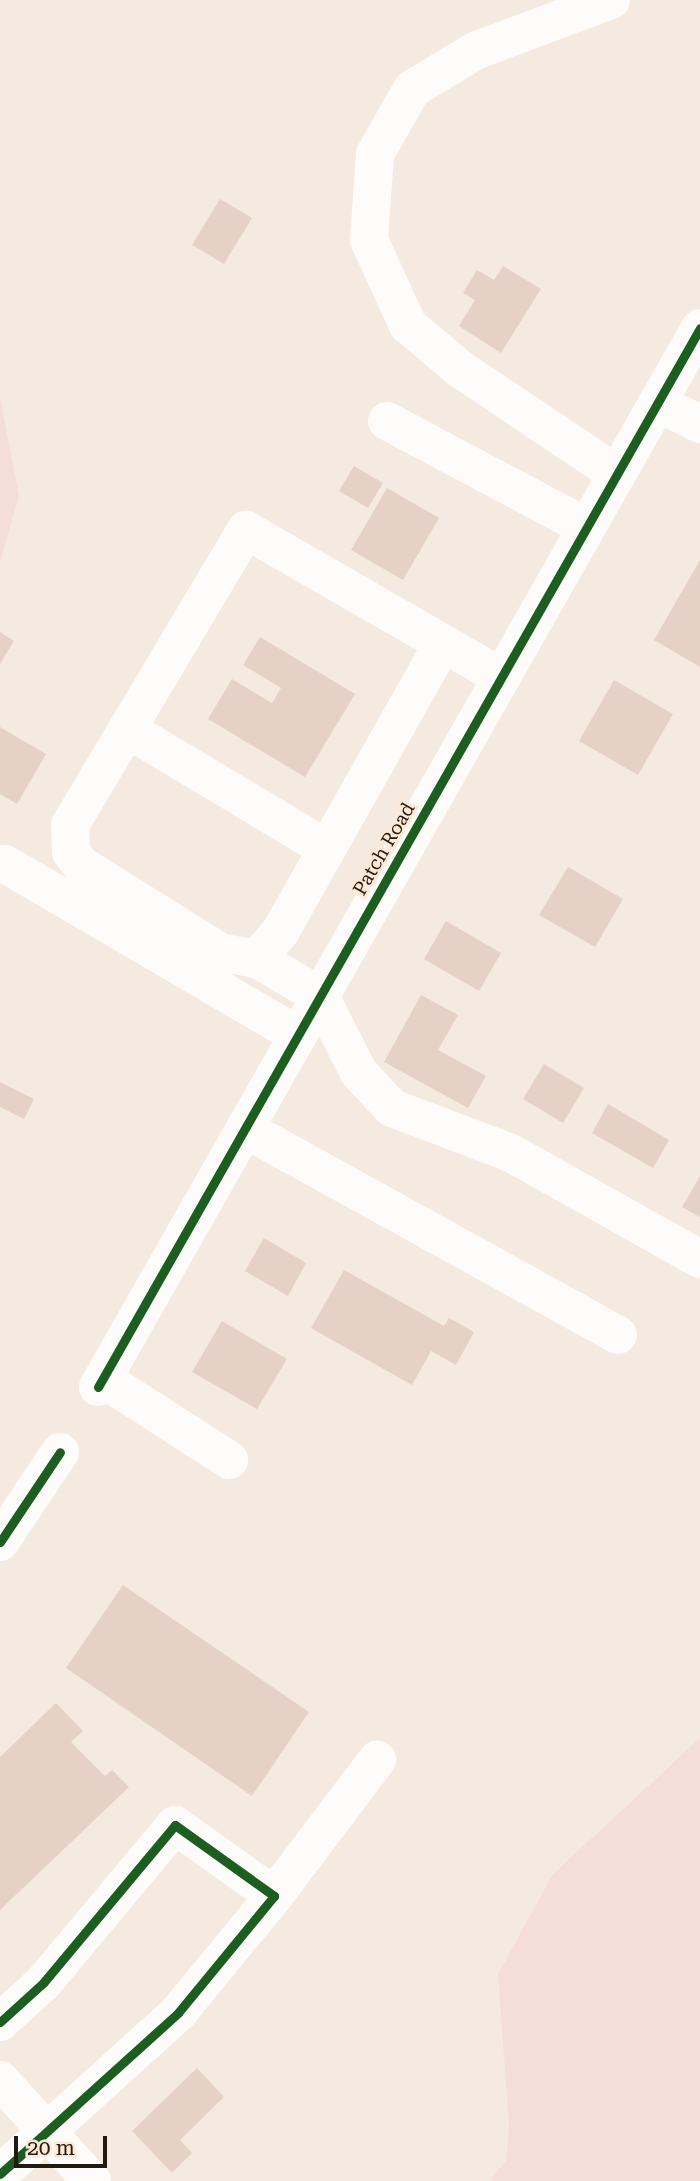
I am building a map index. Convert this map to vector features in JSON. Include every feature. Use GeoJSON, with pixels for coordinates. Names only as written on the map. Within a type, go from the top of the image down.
{"type":"FeatureCollection","features":[{"type":"Feature","properties":{"kind":"street"},"geometry":{"type":"LineString","coordinates":[[611,0],[477,50],[412,89],[375,153],[369,240],[408,325],[460,369],[617,474]]}},
{"type":"Feature","properties":{"kind":"street","name":"Patch Road"},"geometry":{"type":"LineString","coordinates":[[229,1460],[100,1383],[700,328]]}},
{"type":"Feature","properties":{"kind":"street"},"geometry":{"type":"LineString","coordinates":[[657,403],[700,424]]}},
{"type":"Feature","properties":{"kind":"street"},"geometry":{"type":"LineString","coordinates":[[387,421],[586,527]]}},
{"type":"Feature","properties":{"kind":"street"},"geometry":{"type":"LineString","coordinates":[[502,677],[246,530],[70,825],[71,852],[81,865],[222,953],[257,959],[320,996],[359,1073],[392,1108],[511,1153],[700,1259]]}},
{"type":"Feature","properties":{"kind":"street"},"geometry":{"type":"LineString","coordinates":[[257,959],[281,931],[324,847],[443,643]]}},
{"type":"Feature","properties":{"kind":"street"},"geometry":{"type":"LineString","coordinates":[[127,729],[324,847]]}},
{"type":"Feature","properties":{"kind":"street"},"geometry":{"type":"LineString","coordinates":[[5,864],[298,1035]]}},
{"type":"Feature","properties":{"kind":"street"},"geometry":{"type":"LineString","coordinates":[[245,1129],[618,1335]]}},
{"type":"Feature","properties":{"kind":"street"},"geometry":{"type":"LineString","coordinates":[[0,1542],[60,1452]]}},
{"type":"Feature","properties":{"kind":"street"},"geometry":{"type":"LineString","coordinates":[[0,2174],[178,2013],[274,1896],[377,1760]]}},
{"type":"Feature","properties":{"kind":"street"},"geometry":{"type":"LineString","coordinates":[[0,2022],[43,1983],[175,1825],[274,1896]]}},
{"type":"Feature","properties":{"kind":"street"},"geometry":{"type":"LineString","coordinates":[[0,2080],[92,2181]]}},
{"type":"Feature","properties":{"kind":"shaded area"},"geometry":{"type":"Polygon","coordinates":[[[0,397],[19,496],[0,563],[0,397]]]}},
{"type":"Feature","properties":{"kind":"shaded area"},"geometry":{"type":"Polygon","coordinates":[[[700,1738],[700,2181],[490,2181],[506,2160],[509,2126],[498,1974],[553,1874],[700,1738]]]}},
{"type":"Feature","properties":{"kind":"building"},"geometry":{"type":"Polygon","coordinates":[[[220,199],[252,218],[224,264],[192,245],[220,199]]]}},
{"type":"Feature","properties":{"kind":"building"},"geometry":{"type":"Polygon","coordinates":[[[503,266],[541,289],[501,353],[459,326],[475,300],[463,293],[477,270],[494,280],[503,266]]]}},
{"type":"Feature","properties":{"kind":"building"},"geometry":{"type":"Polygon","coordinates":[[[354,466],[383,483],[368,508],[339,491],[354,466]]]}},
{"type":"Feature","properties":{"kind":"building"},"geometry":{"type":"Polygon","coordinates":[[[387,488],[439,518],[403,580],[351,550],[387,488]]]}},
{"type":"Feature","properties":{"kind":"building"},"geometry":{"type":"Polygon","coordinates":[[[700,560],[700,667],[654,640],[700,560]]]}},
{"type":"Feature","properties":{"kind":"building"},"geometry":{"type":"Polygon","coordinates":[[[0,632],[14,641],[0,664],[0,632]]]}},
{"type":"Feature","properties":{"kind":"building"},"geometry":{"type":"Polygon","coordinates":[[[260,637],[355,694],[305,777],[208,719],[232,679],[272,703],[281,688],[243,665],[260,637]]]}},
{"type":"Feature","properties":{"kind":"building"},"geometry":{"type":"Polygon","coordinates":[[[614,680],[673,714],[638,775],[579,741],[614,680]]]}},
{"type":"Feature","properties":{"kind":"building"},"geometry":{"type":"Polygon","coordinates":[[[0,727],[46,754],[17,804],[0,794],[0,727]]]}},
{"type":"Feature","properties":{"kind":"building"},"geometry":{"type":"Polygon","coordinates":[[[568,867],[623,899],[595,947],[539,915],[568,867]]]}},
{"type":"Feature","properties":{"kind":"building"},"geometry":{"type":"Polygon","coordinates":[[[446,921],[501,953],[479,991],[424,959],[446,921]]]}},
{"type":"Feature","properties":{"kind":"building"},"geometry":{"type":"Polygon","coordinates":[[[421,995],[458,1015],[438,1050],[486,1076],[468,1108],[384,1062],[421,995]]]}},
{"type":"Feature","properties":{"kind":"building"},"geometry":{"type":"Polygon","coordinates":[[[544,1064],[584,1088],[563,1123],[523,1099],[544,1064]]]}},
{"type":"Feature","properties":{"kind":"building"},"geometry":{"type":"Polygon","coordinates":[[[0,1082],[34,1099],[24,1119],[0,1107],[0,1082]]]}},
{"type":"Feature","properties":{"kind":"building"},"geometry":{"type":"Polygon","coordinates":[[[608,1104],[669,1140],[653,1168],[592,1133],[608,1104]]]}},
{"type":"Feature","properties":{"kind":"building"},"geometry":{"type":"Polygon","coordinates":[[[700,1176],[700,1217],[682,1207],[700,1176]]]}},
{"type":"Feature","properties":{"kind":"building"},"geometry":{"type":"Polygon","coordinates":[[[264,1238],[306,1263],[288,1296],[245,1271],[264,1238]]]}},
{"type":"Feature","properties":{"kind":"building"},"geometry":{"type":"Polygon","coordinates":[[[344,1270],[444,1326],[449,1318],[474,1332],[456,1365],[431,1351],[412,1385],[311,1328],[344,1270]]]}},
{"type":"Feature","properties":{"kind":"building"},"geometry":{"type":"Polygon","coordinates":[[[222,1321],[287,1359],[257,1409],[192,1372],[222,1321]]]}},
{"type":"Feature","properties":{"kind":"building"},"geometry":{"type":"Polygon","coordinates":[[[123,1585],[309,1712],[252,1796],[66,1668],[123,1585]]]}},
{"type":"Feature","properties":{"kind":"building"},"geometry":{"type":"Polygon","coordinates":[[[56,1703],[83,1731],[71,1742],[105,1776],[112,1770],[129,1787],[0,1910],[0,1757],[56,1703]]]}},
{"type":"Feature","properties":{"kind":"building"},"geometry":{"type":"Polygon","coordinates":[[[197,2068],[224,2097],[180,2140],[192,2153],[172,2173],[132,2131],[197,2068]]]}},
{"type":"Feature","properties":{"kind":"cycle path"},"geometry":{"type":"LineString","coordinates":[[98,1387],[700,328]]}},
{"type":"Feature","properties":{"kind":"cycle path"},"geometry":{"type":"LineString","coordinates":[[0,1542],[60,1452]]}},
{"type":"Feature","properties":{"kind":"cycle path"},"geometry":{"type":"LineString","coordinates":[[0,2022],[43,1983],[175,1825],[274,1896],[178,2013],[0,2174]]}}]}
